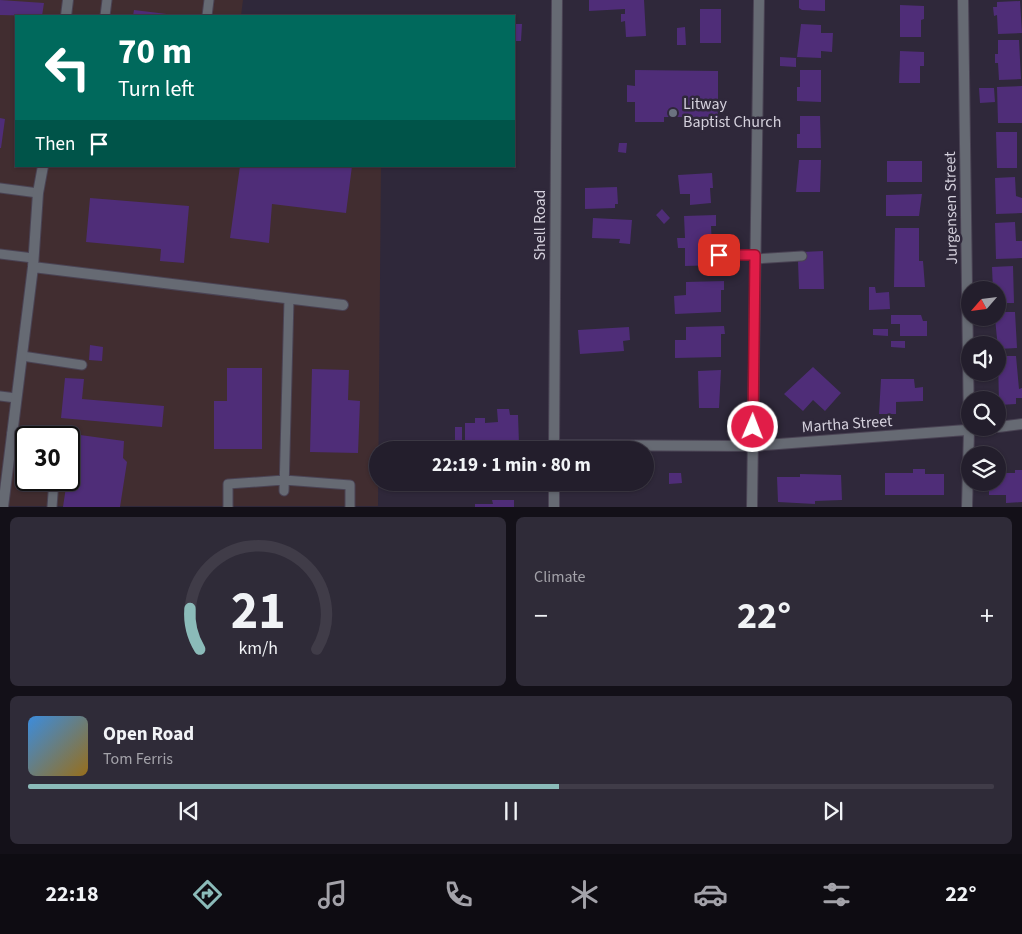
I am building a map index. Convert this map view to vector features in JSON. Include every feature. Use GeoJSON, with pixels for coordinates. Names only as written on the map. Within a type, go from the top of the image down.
{"type":"FeatureCollection","features":[{"type":"Feature","properties":{"kind":"street"},"geometry":{"type":"LineString","coordinates":[[66,15],[68,0]]}},
{"type":"Feature","properties":{"kind":"street","name":"Shell Road"},"geometry":{"type":"LineString","coordinates":[[554,441],[556,0]]}},
{"type":"Feature","properties":{"kind":"street"},"geometry":{"type":"LineString","coordinates":[[752,506],[758,0]]}},
{"type":"Feature","properties":{"kind":"street","name":"Jurgensen Street"},"geometry":{"type":"LineString","coordinates":[[963,0],[968,391]]}},
{"type":"Feature","properties":{"kind":"street"},"geometry":{"type":"LineString","coordinates":[[3,506],[2,495],[22,356],[33,262],[38,194],[43,167]]}},
{"type":"Feature","properties":{"kind":"street"},"geometry":{"type":"LineString","coordinates":[[33,262],[343,305]]}},
{"type":"Feature","properties":{"kind":"street"},"geometry":{"type":"LineString","coordinates":[[1006,426],[1022,424]]}},
{"type":"Feature","properties":{"kind":"street","name":"Martha Street"},"geometry":{"type":"LineString","coordinates":[[654,446],[753,446],[961,431]]}},
{"type":"Feature","properties":{"kind":"street","name":"Jurgensen Street"},"geometry":{"type":"LineString","coordinates":[[966,506],[969,436]]}},
{"type":"Feature","properties":{"kind":"street"},"geometry":{"type":"LineString","coordinates":[[554,491],[554,506]]}},
{"type":"Feature","properties":{"kind":"lane"},"geometry":{"type":"LineString","coordinates":[[105,15],[106,0]]}},
{"type":"Feature","properties":{"kind":"lane"},"geometry":{"type":"LineString","coordinates":[[207,15],[209,0]]}},
{"type":"Feature","properties":{"kind":"lane"},"geometry":{"type":"LineString","coordinates":[[0,188],[38,194]]}},
{"type":"Feature","properties":{"kind":"lane"},"geometry":{"type":"LineString","coordinates":[[0,254],[33,262]]}},
{"type":"Feature","properties":{"kind":"lane"},"geometry":{"type":"LineString","coordinates":[[719,255],[755,257],[802,256]]}},
{"type":"Feature","properties":{"kind":"lane"},"geometry":{"type":"LineString","coordinates":[[284,491],[289,299]]}},
{"type":"Feature","properties":{"kind":"lane"},"geometry":{"type":"LineString","coordinates":[[22,356],[82,365]]}},
{"type":"Feature","properties":{"kind":"lane"},"geometry":{"type":"LineString","coordinates":[[0,396],[16,398]]}},
{"type":"Feature","properties":{"kind":"lane"},"geometry":{"type":"LineString","coordinates":[[228,506],[228,484],[284,480],[350,484],[350,506]]}},
{"type":"Feature","properties":{"kind":"lane"},"geometry":{"type":"LineString","coordinates":[[52,506],[53,491]]}},
{"type":"Feature","properties":{"kind":"shaded area"},"geometry":{"type":"Polygon","coordinates":[[[0,0],[243,0],[241,15],[15,15],[15,167],[381,167],[379,441],[369,441],[369,491],[378,491],[378,506],[0,506],[0,0]]]}},
{"type":"Feature","properties":{"kind":"building"},"geometry":{"type":"Polygon","coordinates":[[[0,0],[44,3],[42,15],[0,15],[0,0]]]}},
{"type":"Feature","properties":{"kind":"building"},"geometry":{"type":"Polygon","coordinates":[[[589,0],[644,0],[646,36],[626,37],[625,21],[621,22],[621,14],[625,14],[625,9],[589,11],[589,0]]]}},
{"type":"Feature","properties":{"kind":"building"},"geometry":{"type":"Polygon","coordinates":[[[799,0],[825,0],[825,11],[802,10],[799,8],[799,0]]]}},
{"type":"Feature","properties":{"kind":"building"},"geometry":{"type":"Polygon","coordinates":[[[1020,1],[1022,33],[998,34],[997,15],[994,16],[993,7],[997,7],[997,2],[1020,1]]]}},
{"type":"Feature","properties":{"kind":"building"},"geometry":{"type":"Polygon","coordinates":[[[900,5],[924,6],[924,19],[921,20],[921,37],[900,37],[900,5]]]}},
{"type":"Feature","properties":{"kind":"building"},"geometry":{"type":"Polygon","coordinates":[[[700,9],[721,9],[721,43],[700,43],[700,9]]]}},
{"type":"Feature","properties":{"kind":"building"},"geometry":{"type":"Polygon","coordinates":[[[134,10],[175,15],[133,15],[134,10]]]}},
{"type":"Feature","properties":{"kind":"building"},"geometry":{"type":"Polygon","coordinates":[[[515,24],[522,24],[521,41],[515,41],[515,24]]]}},
{"type":"Feature","properties":{"kind":"building"},"geometry":{"type":"Polygon","coordinates":[[[801,24],[821,25],[821,33],[833,33],[832,52],[821,51],[821,58],[797,57],[801,24]]]}},
{"type":"Feature","properties":{"kind":"building"},"geometry":{"type":"Polygon","coordinates":[[[685,27],[686,45],[677,45],[677,28],[685,27]]]}},
{"type":"Feature","properties":{"kind":"building"},"geometry":{"type":"Polygon","coordinates":[[[998,40],[1019,40],[1021,79],[999,80],[998,63],[995,63],[995,54],[998,54],[998,40]]]}},
{"type":"Feature","properties":{"kind":"building"},"geometry":{"type":"Polygon","coordinates":[[[900,51],[924,52],[924,66],[920,66],[920,83],[899,83],[900,51]]]}},
{"type":"Feature","properties":{"kind":"building"},"geometry":{"type":"Polygon","coordinates":[[[780,57],[796,58],[796,67],[780,66],[780,57]]]}},
{"type":"Feature","properties":{"kind":"building"},"geometry":{"type":"Polygon","coordinates":[[[635,70],[718,71],[718,117],[664,117],[664,122],[635,122],[635,102],[627,102],[627,85],[635,86],[635,70]]]}},
{"type":"Feature","properties":{"kind":"building"},"geometry":{"type":"Polygon","coordinates":[[[800,70],[821,70],[821,102],[797,101],[797,87],[800,87],[800,70]]]}},
{"type":"Feature","properties":{"kind":"building"},"geometry":{"type":"Polygon","coordinates":[[[1022,86],[1022,123],[998,123],[997,87],[1022,86]]]}},
{"type":"Feature","properties":{"kind":"building"},"geometry":{"type":"Polygon","coordinates":[[[979,88],[994,88],[995,102],[980,103],[979,88]]]}},
{"type":"Feature","properties":{"kind":"building"},"geometry":{"type":"Polygon","coordinates":[[[800,116],[820,116],[821,148],[797,148],[797,134],[800,134],[800,116]]]}},
{"type":"Feature","properties":{"kind":"building"},"geometry":{"type":"Polygon","coordinates":[[[0,118],[5,119],[1,148],[0,148],[0,118]]]}},
{"type":"Feature","properties":{"kind":"building"},"geometry":{"type":"Polygon","coordinates":[[[996,132],[1017,132],[1017,168],[997,168],[996,132]]]}},
{"type":"Feature","properties":{"kind":"building"},"geometry":{"type":"Polygon","coordinates":[[[619,143],[627,143],[626,153],[618,152],[619,143]]]}},
{"type":"Feature","properties":{"kind":"building"},"geometry":{"type":"Polygon","coordinates":[[[799,160],[821,160],[820,192],[796,192],[799,160]]]}},
{"type":"Feature","properties":{"kind":"building"},"geometry":{"type":"Polygon","coordinates":[[[887,161],[922,161],[922,182],[887,182],[887,161]]]}},
{"type":"Feature","properties":{"kind":"building"},"geometry":{"type":"Polygon","coordinates":[[[240,167],[352,167],[346,213],[272,204],[269,243],[230,238],[240,167]]]}},
{"type":"Feature","properties":{"kind":"building"},"geometry":{"type":"Polygon","coordinates":[[[712,173],[711,203],[690,205],[690,194],[680,194],[678,175],[712,173]]]}},
{"type":"Feature","properties":{"kind":"building"},"geometry":{"type":"Polygon","coordinates":[[[1015,177],[1016,196],[1022,198],[1022,213],[996,214],[995,178],[1015,177]]]}},
{"type":"Feature","properties":{"kind":"building"},"geometry":{"type":"Polygon","coordinates":[[[617,187],[618,204],[615,204],[615,208],[585,209],[585,188],[617,187]]]}},
{"type":"Feature","properties":{"kind":"building"},"geometry":{"type":"Polygon","coordinates":[[[922,194],[919,216],[886,216],[886,195],[922,194]]]}},
{"type":"Feature","properties":{"kind":"building"},"geometry":{"type":"Polygon","coordinates":[[[90,198],[189,206],[184,263],[160,261],[161,249],[86,242],[90,198]]]}},
{"type":"Feature","properties":{"kind":"building"},"geometry":{"type":"Polygon","coordinates":[[[662,209],[670,218],[664,224],[656,215],[662,209]]]}},
{"type":"Feature","properties":{"kind":"building"},"geometry":{"type":"Polygon","coordinates":[[[716,215],[716,226],[711,226],[712,246],[718,246],[719,265],[685,266],[685,248],[678,248],[677,238],[685,238],[684,216],[716,215]]]}},
{"type":"Feature","properties":{"kind":"building"},"geometry":{"type":"Polygon","coordinates":[[[593,218],[632,220],[630,244],[619,243],[620,239],[592,238],[593,218]]]}},
{"type":"Feature","properties":{"kind":"building"},"geometry":{"type":"Polygon","coordinates":[[[1015,222],[1016,241],[1022,241],[1022,258],[996,259],[995,223],[1015,222]]]}},
{"type":"Feature","properties":{"kind":"building"},"geometry":{"type":"Polygon","coordinates":[[[895,228],[919,228],[919,261],[923,261],[925,287],[894,287],[895,228]]]}},
{"type":"Feature","properties":{"kind":"building"},"geometry":{"type":"Polygon","coordinates":[[[823,251],[824,289],[799,289],[798,261],[802,261],[802,252],[823,251]]]}},
{"type":"Feature","properties":{"kind":"building"},"geometry":{"type":"Polygon","coordinates":[[[1013,266],[1014,303],[1006,303],[1006,281],[993,281],[992,267],[1013,266]]]}},
{"type":"Feature","properties":{"kind":"building"},"geometry":{"type":"Polygon","coordinates":[[[724,281],[724,290],[721,290],[721,312],[675,314],[674,296],[686,295],[686,282],[724,281]]]}},
{"type":"Feature","properties":{"kind":"building"},"geometry":{"type":"Polygon","coordinates":[[[869,287],[875,287],[876,293],[889,292],[890,309],[869,310],[869,287]]]}},
{"type":"Feature","properties":{"kind":"building"},"geometry":{"type":"Polygon","coordinates":[[[1006,312],[1015,312],[1017,348],[1006,349],[1006,336],[997,336],[996,326],[1006,326],[1006,312]]]}},
{"type":"Feature","properties":{"kind":"building"},"geometry":{"type":"Polygon","coordinates":[[[891,315],[921,315],[923,321],[927,321],[927,336],[900,336],[900,324],[891,324],[891,315]]]}},
{"type":"Feature","properties":{"kind":"building"},"geometry":{"type":"Polygon","coordinates":[[[724,326],[725,334],[721,334],[721,357],[675,358],[675,340],[686,340],[686,327],[724,326]]]}},
{"type":"Feature","properties":{"kind":"building"},"geometry":{"type":"Polygon","coordinates":[[[629,327],[630,340],[623,341],[624,351],[580,354],[578,330],[629,327]]]}},
{"type":"Feature","properties":{"kind":"building"},"geometry":{"type":"Polygon","coordinates":[[[873,329],[888,329],[888,336],[873,335],[873,329]]]}},
{"type":"Feature","properties":{"kind":"building"},"geometry":{"type":"Polygon","coordinates":[[[891,341],[905,341],[905,348],[891,347],[891,341]]]}},
{"type":"Feature","properties":{"kind":"building"},"geometry":{"type":"Polygon","coordinates":[[[90,345],[103,347],[102,361],[89,360],[90,345]]]}},
{"type":"Feature","properties":{"kind":"building"},"geometry":{"type":"Polygon","coordinates":[[[1006,356],[1016,356],[1019,389],[1022,388],[1022,398],[1016,398],[1016,404],[1006,405],[1006,391],[999,391],[999,381],[1006,381],[1006,356]]]}},
{"type":"Feature","properties":{"kind":"building"},"geometry":{"type":"Polygon","coordinates":[[[813,367],[841,393],[825,411],[813,400],[803,411],[784,394],[813,367]]]}},
{"type":"Feature","properties":{"kind":"building"},"geometry":{"type":"Polygon","coordinates":[[[227,368],[262,368],[262,449],[214,449],[214,401],[227,401],[227,368]]]}},
{"type":"Feature","properties":{"kind":"building"},"geometry":{"type":"Polygon","coordinates":[[[312,369],[349,370],[348,400],[360,401],[358,453],[310,452],[312,369]]]}},
{"type":"Feature","properties":{"kind":"building"},"geometry":{"type":"Polygon","coordinates":[[[721,370],[719,408],[699,408],[698,371],[721,370]]]}},
{"type":"Feature","properties":{"kind":"building"},"geometry":{"type":"Polygon","coordinates":[[[65,378],[84,379],[82,399],[164,406],[162,427],[61,418],[65,378]]]}},
{"type":"Feature","properties":{"kind":"building"},"geometry":{"type":"Polygon","coordinates":[[[881,379],[914,379],[915,388],[923,387],[923,401],[896,402],[896,414],[879,414],[881,379]]]}},
{"type":"Feature","properties":{"kind":"building"},"geometry":{"type":"Polygon","coordinates":[[[497,409],[509,409],[510,415],[518,415],[519,441],[465,441],[465,423],[475,423],[475,418],[485,418],[485,423],[498,422],[497,409]]]}},
{"type":"Feature","properties":{"kind":"building"},"geometry":{"type":"Polygon","coordinates":[[[455,427],[462,427],[462,441],[455,441],[455,427]]]}},
{"type":"Feature","properties":{"kind":"building"},"geometry":{"type":"Polygon","coordinates":[[[80,435],[124,441],[123,458],[127,462],[120,507],[63,507],[65,491],[80,491],[80,435]]]}},
{"type":"Feature","properties":{"kind":"building"},"geometry":{"type":"Polygon","coordinates":[[[913,469],[925,469],[925,474],[944,474],[944,495],[885,495],[885,473],[913,473],[913,469]]]}},
{"type":"Feature","properties":{"kind":"building"},"geometry":{"type":"Polygon","coordinates":[[[1015,470],[1022,470],[1022,502],[1006,503],[1006,495],[989,495],[989,491],[1006,491],[1006,473],[1015,473],[1015,470]]]}},
{"type":"Feature","properties":{"kind":"building"},"geometry":{"type":"Polygon","coordinates":[[[669,473],[681,473],[682,483],[669,484],[669,473]]]}},
{"type":"Feature","properties":{"kind":"building"},"geometry":{"type":"Polygon","coordinates":[[[800,474],[841,475],[842,500],[815,501],[815,504],[778,502],[777,477],[800,477],[800,474]]]}},
{"type":"Feature","properties":{"kind":"building"},"geometry":{"type":"Polygon","coordinates":[[[492,500],[514,500],[514,507],[475,507],[475,504],[493,504],[492,500]]]}},
{"type":"Feature","properties":{"kind":"place","name":"Litway Baptist Church"},"geometry":{"type":"Point","coordinates":[673,113]}},
{"type":"Feature","properties":{"kind":"route"},"geometry":{"type":"LineString","coordinates":[[719,255],[755,255],[753,427]]}}]}
